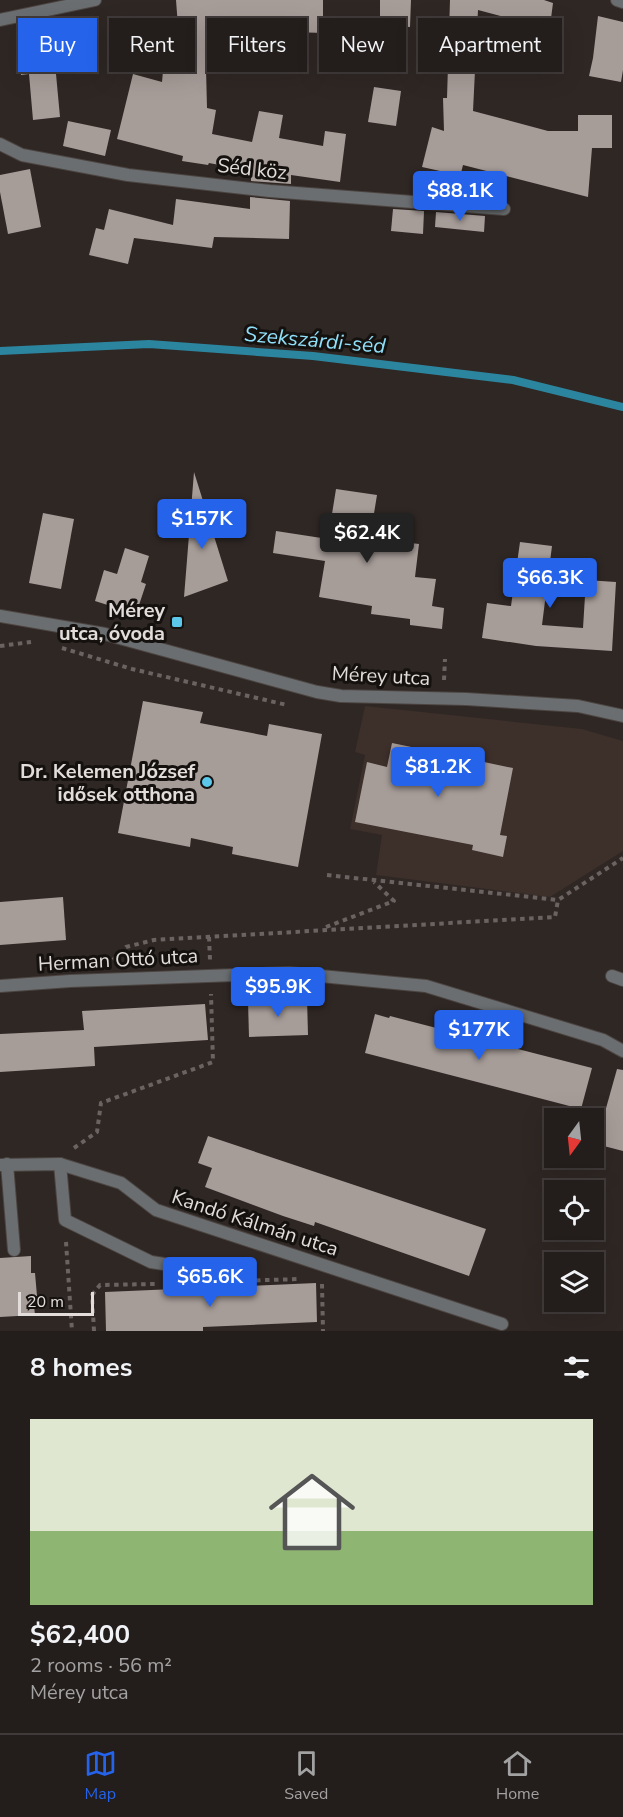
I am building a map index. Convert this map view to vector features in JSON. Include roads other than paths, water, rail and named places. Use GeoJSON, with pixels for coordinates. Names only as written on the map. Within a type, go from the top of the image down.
{"type":"FeatureCollection","features":[{"type":"Feature","properties":{"kind":"street"},"geometry":{"type":"LineString","coordinates":[[0,20],[95,0]]}},
{"type":"Feature","properties":{"kind":"street"},"geometry":{"type":"LineString","coordinates":[[617,0],[623,2]]}},
{"type":"Feature","properties":{"kind":"street","name":"Séd köz"},"geometry":{"type":"LineString","coordinates":[[0,144],[22,155],[128,175],[270,191],[504,209]]}},
{"type":"Feature","properties":{"kind":"street","name":"Mérey utca"},"geometry":{"type":"LineString","coordinates":[[1,616],[105,634],[317,692],[341,696],[466,699],[578,706],[623,716]]}},
{"type":"Feature","properties":{"kind":"street","name":"Herman Ottó utca"},"geometry":{"type":"LineString","coordinates":[[0,986],[289,973],[426,987],[603,1040],[623,1051]]}},
{"type":"Feature","properties":{"kind":"street"},"geometry":{"type":"LineString","coordinates":[[60,1164],[65,1220],[151,1262],[177,1266],[227,1266]]}},
{"type":"Feature","properties":{"kind":"street","name":"Kandó Kálmán utca"},"geometry":{"type":"LineString","coordinates":[[4,1165],[60,1164],[121,1184],[156,1210],[502,1324]]}},
{"type":"Feature","properties":{"kind":"street"},"geometry":{"type":"LineString","coordinates":[[4,1165],[14,1250]]}},
{"type":"Feature","properties":{"kind":"waterway","name":"Szekszárdi-séd"},"geometry":{"type":"LineString","coordinates":[[0,351],[149,344],[313,356],[513,380],[623,407]]}},
{"type":"Feature","properties":{"kind":"place","name":"Mérey utca, óvoda"},"geometry":{"type":"Point","coordinates":[177,622]}},
{"type":"Feature","properties":{"kind":"place","name":"Dr. Kelemen József idősek otthona"},"geometry":{"type":"Point","coordinates":[207,782]}}]}
